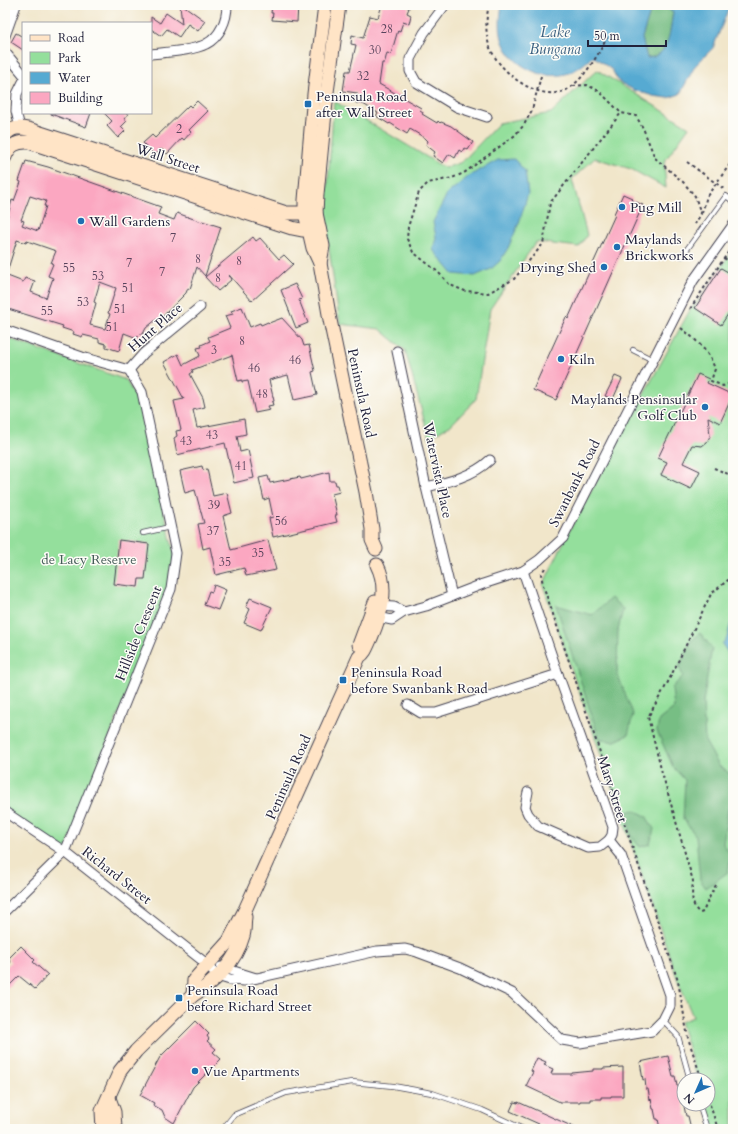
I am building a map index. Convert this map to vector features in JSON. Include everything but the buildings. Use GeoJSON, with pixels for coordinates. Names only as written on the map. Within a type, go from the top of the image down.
{"type":"FeatureCollection","features":[{"type":"Feature","properties":{"kind":"street"},"geometry":{"type":"LineString","coordinates":[[5,36],[16,5]]}},
{"type":"Feature","properties":{"kind":"street"},"geometry":{"type":"LineString","coordinates":[[152,54],[191,48],[206,44],[217,35],[226,20],[227,5]]}},
{"type":"Feature","properties":{"kind":"street","name":"Peninsula Road"},"geometry":{"type":"LineString","coordinates":[[193,995],[194,980],[219,954],[229,941],[245,910],[359,657],[357,648],[376,611],[374,576],[377,565],[376,549],[372,540],[372,529],[320,263],[323,246],[314,229],[311,213],[304,200],[314,94],[325,5]]}},
{"type":"Feature","properties":{"kind":"street","name":"Peninsula Road"},"geometry":{"type":"LineString","coordinates":[[311,213],[339,5]]}},
{"type":"Feature","properties":{"kind":"street"},"geometry":{"type":"LineString","coordinates":[[444,5],[424,33],[410,59],[410,71],[416,82],[456,107],[487,117]]}},
{"type":"Feature","properties":{"kind":"street"},"geometry":{"type":"LineString","coordinates":[[323,24],[336,26]]}},
{"type":"Feature","properties":{"kind":"street"},"geometry":{"type":"LineString","coordinates":[[5,52],[22,73]]}},
{"type":"Feature","properties":{"kind":"street"},"geometry":{"type":"LineString","coordinates":[[12,131],[16,112],[17,94],[22,84]]}},
{"type":"Feature","properties":{"kind":"street","name":"Wall Street"},"geometry":{"type":"LineString","coordinates":[[12,131],[28,129],[76,151],[237,204],[292,228],[314,229]]}},
{"type":"Feature","properties":{"kind":"street","name":"Wall Street"},"geometry":{"type":"LineString","coordinates":[[5,157],[10,148],[24,142],[76,151]]}},
{"type":"Feature","properties":{"kind":"street","name":"Wall Street"},"geometry":{"type":"LineString","coordinates":[[237,204],[286,213],[311,213]]}},
{"type":"Feature","properties":{"kind":"street","name":"Swanbank Road"},"geometry":{"type":"LineString","coordinates":[[376,611],[394,607],[404,612],[426,606],[482,584],[523,571],[539,560],[562,538],[693,282],[733,225]]}},
{"type":"Feature","properties":{"kind":"street","name":"Hunt Place"},"geometry":{"type":"LineString","coordinates":[[130,370],[144,353],[200,307]]}},
{"type":"Feature","properties":{"kind":"street"},"geometry":{"type":"LineString","coordinates":[[5,330],[82,357],[130,370]]}},
{"type":"Feature","properties":{"kind":"street","name":"Watervista Place"},"geometry":{"type":"LineString","coordinates":[[397,351],[426,487],[452,596]]}},
{"type":"Feature","properties":{"kind":"street","name":"Hillside Crescent"},"geometry":{"type":"LineString","coordinates":[[5,911],[65,852],[171,589],[176,553],[142,392],[130,370]]}},
{"type":"Feature","properties":{"kind":"street"},"geometry":{"type":"LineString","coordinates":[[426,487],[470,474],[477,471],[490,460]]}},
{"type":"Feature","properties":{"kind":"street","name":"Mary Street"},"geometry":{"type":"LineString","coordinates":[[221,972],[256,978],[377,951],[406,949],[460,968],[512,993],[562,1040],[580,1043],[652,1031],[663,1020],[670,1006],[670,995],[621,855],[609,840],[612,835],[613,826],[558,674],[523,571]]}},
{"type":"Feature","properties":{"kind":"street"},"geometry":{"type":"LineString","coordinates":[[408,705],[421,713],[436,713],[558,674]]}},
{"type":"Feature","properties":{"kind":"street"},"geometry":{"type":"LineString","coordinates":[[528,792],[526,807],[528,814],[538,826],[588,848],[600,847],[609,840]]}},
{"type":"Feature","properties":{"kind":"street","name":"Richard Street"},"geometry":{"type":"LineString","coordinates":[[5,812],[65,852],[208,964],[221,972]]}},
{"type":"Feature","properties":{"kind":"street","name":"Peninsula Road"},"geometry":{"type":"LineString","coordinates":[[103,1129],[102,1111],[120,1071],[136,1051],[193,995],[204,989],[221,972],[238,948],[243,934],[245,910]]}},
{"type":"Feature","properties":{"kind":"street"},"geometry":{"type":"LineString","coordinates":[[109,1098],[114,1112],[115,1129]]}},
{"type":"Feature","properties":{"kind":"lane"},"geometry":{"type":"LineString","coordinates":[[682,256],[726,196],[733,202]]}},
{"type":"Feature","properties":{"kind":"lane"},"geometry":{"type":"LineString","coordinates":[[633,350],[653,360]]}},
{"type":"Feature","properties":{"kind":"lane"},"geometry":{"type":"LineString","coordinates":[[143,533],[170,527]]}},
{"type":"Feature","properties":{"kind":"lane"},"geometry":{"type":"LineString","coordinates":[[663,1020],[678,1036],[688,1072]]}},
{"type":"Feature","properties":{"kind":"lane"},"geometry":{"type":"LineString","coordinates":[[223,1129],[234,1115],[286,1093],[352,1082],[394,1086],[432,1093],[482,1110],[524,1129]]}},
{"type":"Feature","properties":{"kind":"lane"},"geometry":{"type":"LineString","coordinates":[[702,1112],[707,1129]]}},
{"type":"Feature","properties":{"kind":"path"},"geometry":{"type":"LineString","coordinates":[[489,5],[486,22],[489,45],[500,65],[518,81],[537,90],[550,93],[563,92],[573,86],[598,53],[607,36]]}},
{"type":"Feature","properties":{"kind":"path"},"geometry":{"type":"LineString","coordinates":[[540,76],[532,110],[524,125],[514,136],[464,173],[452,178],[428,183],[419,192],[408,227],[407,239],[413,252],[438,272],[450,285],[464,291],[488,293],[514,279],[543,244],[550,203],[621,113]]}},
{"type":"Feature","properties":{"kind":"path"},"geometry":{"type":"LineString","coordinates":[[573,86],[587,85],[599,91],[621,113],[636,116],[643,128],[655,158],[683,182],[695,196],[701,214]]}},
{"type":"Feature","properties":{"kind":"path"},"geometry":{"type":"LineString","coordinates":[[693,227],[701,214],[707,196],[733,160]]}},
{"type":"Feature","properties":{"kind":"path"},"geometry":{"type":"LineString","coordinates":[[687,162],[729,192]]}},
{"type":"Feature","properties":{"kind":"path"},"geometry":{"type":"LineString","coordinates":[[690,310],[733,245]]}},
{"type":"Feature","properties":{"kind":"path"},"geometry":{"type":"LineString","coordinates":[[724,258],[733,264]]}},
{"type":"Feature","properties":{"kind":"path"},"geometry":{"type":"LineString","coordinates":[[684,322],[681,328],[708,354],[715,369],[711,381],[723,386],[733,382]]}},
{"type":"Feature","properties":{"kind":"path"},"geometry":{"type":"LineString","coordinates":[[714,468],[733,476]]}},
{"type":"Feature","properties":{"kind":"path"},"geometry":{"type":"LineString","coordinates":[[546,566],[541,574],[543,585],[678,982],[688,1038],[699,1072]]}},
{"type":"Feature","properties":{"kind":"path"},"geometry":{"type":"LineString","coordinates":[[716,885],[703,912],[700,913],[694,906],[692,895],[693,880],[661,769],[648,716],[667,684],[711,594],[733,576]]}},
{"type":"Feature","properties":{"kind":"path"},"geometry":{"type":"LineString","coordinates":[[712,1112],[718,1129]]}},
{"type":"Feature","properties":{"kind":"green space"},"geometry":{"type":"Polygon","coordinates":[[[654,5],[662,5],[673,12],[670,34],[665,47],[661,53],[647,58],[642,38],[651,9],[654,5]]]}},
{"type":"Feature","properties":{"kind":"green space"},"geometry":{"type":"Polygon","coordinates":[[[597,70],[689,127],[664,162],[666,188],[631,169],[595,158],[572,179],[587,235],[579,247],[536,242],[490,309],[476,399],[451,425],[429,438],[405,350],[380,329],[340,324],[325,222],[334,101],[445,168],[462,162],[499,123],[551,113],[597,70]]]}},
{"type":"Feature","properties":{"kind":"green space"},"geometry":{"type":"Polygon","coordinates":[[[733,249],[733,1129],[714,1129],[709,1112],[716,1112],[716,1072],[696,1072],[680,1022],[693,1017],[678,981],[543,585],[569,531],[690,310],[701,297],[733,249]]]}},
{"type":"Feature","properties":{"kind":"green space","name":"de Lacy Reserve"},"geometry":{"type":"Polygon","coordinates":[[[5,337],[126,380],[138,402],[174,553],[174,571],[65,852],[5,812],[5,337]]]}},
{"type":"Feature","properties":{"kind":"green space"},"geometry":{"type":"Polygon","coordinates":[[[611,598],[623,609],[618,630],[617,673],[633,714],[628,735],[613,742],[599,738],[556,605],[592,615],[611,598]]]}},
{"type":"Feature","properties":{"kind":"green space"},"geometry":{"type":"Polygon","coordinates":[[[700,633],[712,648],[703,702],[705,741],[719,766],[733,776],[733,810],[728,809],[723,844],[731,855],[728,872],[706,888],[700,880],[696,836],[683,819],[685,780],[673,767],[657,731],[659,720],[674,708],[672,688],[683,676],[679,667],[691,641],[700,633]]]}},
{"type":"Feature","properties":{"kind":"green space"},"geometry":{"type":"Polygon","coordinates":[[[634,810],[646,816],[654,829],[650,844],[640,847],[631,836],[627,812],[634,810]]]}},
{"type":"Feature","properties":{"kind":"water","name":"Lake Bungana"},"geometry":{"type":"Polygon","coordinates":[[[502,5],[654,5],[651,9],[642,38],[647,58],[660,53],[665,47],[670,34],[673,12],[662,5],[733,5],[728,10],[713,48],[695,66],[680,94],[668,98],[653,96],[634,90],[619,82],[612,70],[593,56],[573,71],[556,76],[537,73],[527,68],[511,56],[502,39],[500,22],[502,5]]]}},
{"type":"Feature","properties":{"kind":"water"},"geometry":{"type":"Polygon","coordinates":[[[514,159],[525,171],[528,194],[519,223],[508,248],[500,261],[491,269],[475,276],[453,274],[433,250],[436,237],[433,222],[447,194],[469,176],[498,160],[514,159]]]}},
{"type":"Feature","properties":{"kind":"water"},"geometry":{"type":"Polygon","coordinates":[[[733,618],[733,671],[728,653],[722,644],[727,638],[733,618]]]}},
{"type":"Feature","properties":{"kind":"place","name":"Peninsula Road after Wall Street"},"geometry":{"type":"Point","coordinates":[308,104]}},
{"type":"Feature","properties":{"kind":"place","name":"Pug Mill"},"geometry":{"type":"Point","coordinates":[622,207]}},
{"type":"Feature","properties":{"kind":"place","name":"Wall Gardens"},"geometry":{"type":"Point","coordinates":[81,221]}},
{"type":"Feature","properties":{"kind":"place","name":"Maylands Brickworks"},"geometry":{"type":"Point","coordinates":[617,247]}},
{"type":"Feature","properties":{"kind":"place","name":"Drying Shed"},"geometry":{"type":"Point","coordinates":[604,267]}},
{"type":"Feature","properties":{"kind":"place","name":"Kiln"},"geometry":{"type":"Point","coordinates":[561,359]}},
{"type":"Feature","properties":{"kind":"place","name":"Maylands Pensinsular Golf Club"},"geometry":{"type":"Point","coordinates":[705,407]}},
{"type":"Feature","properties":{"kind":"place","name":"Peninsula Road before Swanbank Road"},"geometry":{"type":"Point","coordinates":[343,680]}},
{"type":"Feature","properties":{"kind":"place","name":"Peninsula Road before Richard Street"},"geometry":{"type":"Point","coordinates":[179,998]}},
{"type":"Feature","properties":{"kind":"place","name":"Vue Apartments"},"geometry":{"type":"Point","coordinates":[195,1071]}}]}
